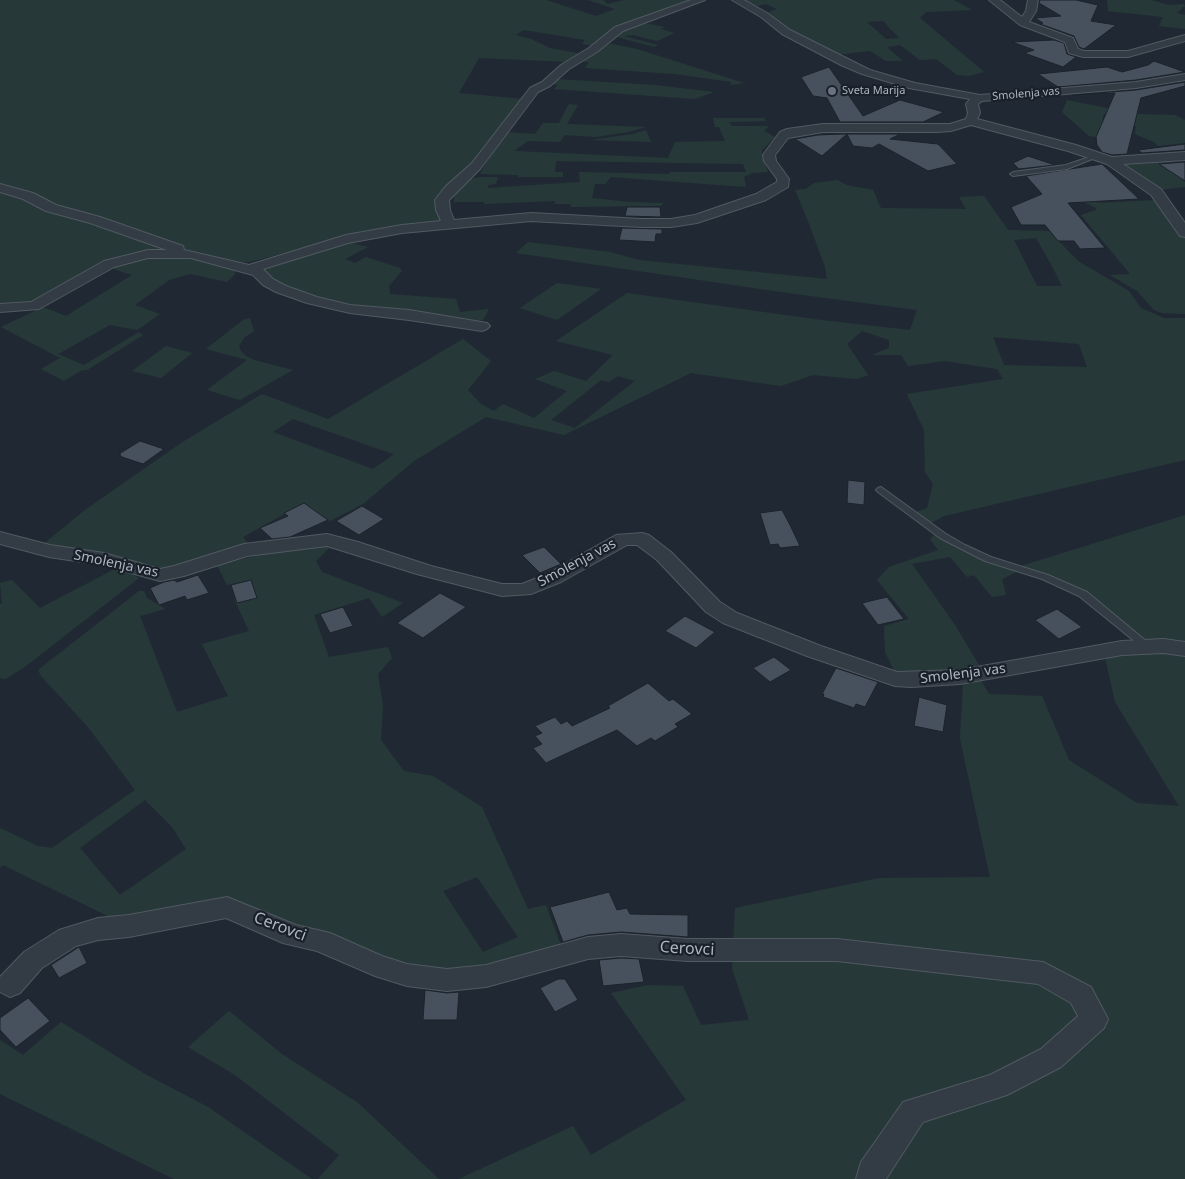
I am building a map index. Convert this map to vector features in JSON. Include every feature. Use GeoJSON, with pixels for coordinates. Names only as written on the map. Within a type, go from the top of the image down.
{"type":"FeatureCollection","features":[{"type":"Feature","properties":{"kind":"street"},"geometry":{"type":"LineString","coordinates":[[450,226],[443,210],[442,200],[476,166],[534,90],[546,84],[619,29],[700,0]]}},
{"type":"Feature","properties":{"kind":"street"},"geometry":{"type":"LineString","coordinates":[[736,0],[764,14],[786,32],[866,72],[913,86],[980,98]]}},
{"type":"Feature","properties":{"kind":"street"},"geometry":{"type":"LineString","coordinates":[[994,0],[1023,23],[1064,37],[1071,42],[1073,51],[1090,55],[1128,54],[1185,38]]}},
{"type":"Feature","properties":{"kind":"street"},"geometry":{"type":"LineString","coordinates":[[1023,23],[1031,11],[1033,0]]}},
{"type":"Feature","properties":{"kind":"street","name":"Smolenja vas"},"geometry":{"type":"LineString","coordinates":[[971,121],[974,113],[972,104],[980,98],[1136,85],[1185,77]]}},
{"type":"Feature","properties":{"kind":"street"},"geometry":{"type":"LineString","coordinates":[[249,269],[323,246],[375,233],[531,217],[641,223],[698,219],[761,197],[783,184],[783,180],[770,161],[769,155],[784,135],[791,132],[823,128],[937,128],[951,127],[971,121],[1111,161],[1156,192],[1185,232]]}},
{"type":"Feature","properties":{"kind":"street"},"geometry":{"type":"LineString","coordinates":[[1111,161],[1185,156]]}},
{"type":"Feature","properties":{"kind":"street"},"geometry":{"type":"LineString","coordinates":[[0,188],[28,196],[51,208],[95,220],[191,254],[258,272],[268,282],[281,289],[312,300],[350,309],[408,314],[482,326]]}},
{"type":"Feature","properties":{"kind":"street"},"geometry":{"type":"LineString","coordinates":[[0,308],[34,306],[109,264],[127,258],[148,254],[191,254]]}},
{"type":"Feature","properties":{"kind":"street","name":"Smolenja vas"},"geometry":{"type":"LineString","coordinates":[[0,538],[48,551],[104,559],[160,574],[176,572],[244,550],[327,540],[424,570],[502,590],[524,590],[554,578],[623,539],[642,539],[664,556],[713,607],[730,618],[814,651],[895,679],[960,677],[1122,648],[1164,646],[1185,649]]}},
{"type":"Feature","properties":{"kind":"street","name":"Cerovci"},"geometry":{"type":"LineString","coordinates":[[10,985],[33,960],[68,938],[98,929],[129,926],[227,907],[292,935],[321,941],[375,965],[407,975],[447,980],[486,976],[588,948],[621,945],[688,950],[837,950],[1043,974],[1081,995],[1094,1019],[1051,1058],[997,1086],[914,1112],[872,1172],[872,1179]]}},
{"type":"Feature","properties":{"kind":"lane"},"geometry":{"type":"LineString","coordinates":[[1013,174],[1067,167],[1097,156]]}},
{"type":"Feature","properties":{"kind":"lane"},"geometry":{"type":"LineString","coordinates":[[881,490],[943,536],[962,547],[1084,594],[1147,646]]}},
{"type":"Feature","properties":{"kind":"green space"},"geometry":{"type":"Polygon","coordinates":[[[0,0],[546,0],[596,16],[615,9],[588,0],[603,0],[608,4],[624,0],[697,0],[631,23],[596,46],[582,44],[585,40],[524,30],[516,35],[531,39],[550,48],[582,54],[571,62],[479,58],[459,93],[523,99],[516,112],[495,134],[469,174],[444,193],[444,222],[345,238],[249,262],[237,262],[171,250],[146,252],[40,298],[28,302],[0,304],[0,0]]]}},
{"type":"Feature","properties":{"kind":"green space"},"geometry":{"type":"Polygon","coordinates":[[[742,0],[954,0],[972,10],[926,12],[920,18],[984,72],[969,76],[957,75],[936,59],[920,60],[900,45],[887,47],[903,61],[886,61],[870,51],[835,55],[793,33],[775,20],[769,12],[777,9],[766,4],[757,6],[742,0]],[[883,21],[867,22],[886,39],[899,38],[883,21]]]}},
{"type":"Feature","properties":{"kind":"green space"},"geometry":{"type":"Polygon","coordinates":[[[1107,0],[1151,0],[1169,5],[1184,4],[1185,7],[1177,13],[1185,15],[1185,29],[1159,26],[1163,17],[1108,11],[1107,0]]]}},
{"type":"Feature","properties":{"kind":"green space"},"geometry":{"type":"Polygon","coordinates":[[[639,22],[665,27],[661,29],[674,33],[657,41],[633,35],[624,36],[658,45],[654,47],[613,36],[639,22]]]}},
{"type":"Feature","properties":{"kind":"green space"},"geometry":{"type":"Polygon","coordinates":[[[607,43],[637,49],[744,83],[731,85],[731,82],[675,74],[585,68],[589,62],[577,61],[607,43]]]}},
{"type":"Feature","properties":{"kind":"green space"},"geometry":{"type":"Polygon","coordinates":[[[556,79],[655,85],[714,92],[695,99],[554,89],[558,85],[550,84],[556,79]]]}},
{"type":"Feature","properties":{"kind":"green space"},"geometry":{"type":"Polygon","coordinates":[[[1067,100],[1136,114],[1175,115],[1185,120],[1185,143],[1158,146],[1154,142],[1135,134],[1136,126],[1131,125],[1130,117],[1104,114],[1102,119],[1121,122],[1096,137],[1089,136],[1062,112],[1067,100]]]}},
{"type":"Feature","properties":{"kind":"green space"},"geometry":{"type":"Polygon","coordinates":[[[569,104],[578,105],[567,124],[646,127],[596,137],[565,135],[560,142],[528,141],[514,151],[668,158],[675,142],[725,141],[719,127],[715,127],[713,118],[764,118],[766,121],[729,122],[732,126],[769,126],[764,131],[775,137],[762,150],[762,156],[768,172],[752,173],[744,177],[746,187],[611,177],[605,184],[595,184],[592,198],[663,203],[661,206],[571,207],[571,204],[555,204],[555,201],[484,204],[484,202],[454,202],[454,197],[460,187],[471,179],[479,177],[498,177],[496,184],[488,185],[488,188],[580,182],[579,172],[669,174],[670,172],[746,172],[743,164],[556,161],[555,172],[563,172],[563,177],[518,177],[517,175],[480,174],[504,132],[535,134],[543,123],[559,123],[569,104]]]}},
{"type":"Feature","properties":{"kind":"green space"},"geometry":{"type":"Polygon","coordinates":[[[646,130],[651,142],[591,140],[633,134],[646,130]]]}},
{"type":"Feature","properties":{"kind":"green space"},"geometry":{"type":"Polygon","coordinates":[[[1166,158],[1183,169],[1178,176],[1185,182],[1185,187],[1158,190],[1121,165],[1123,161],[1166,158]]]}},
{"type":"Feature","properties":{"kind":"green space"},"geometry":{"type":"Polygon","coordinates":[[[1103,174],[1109,179],[1118,178],[1125,186],[1083,188],[1098,203],[1156,200],[1185,237],[1185,314],[1162,313],[1154,310],[1137,291],[1110,275],[1130,274],[1081,215],[1096,210],[1096,208],[1079,200],[1056,177],[1103,174]]]}},
{"type":"Feature","properties":{"kind":"green space"},"geometry":{"type":"Polygon","coordinates":[[[837,180],[847,185],[873,190],[881,208],[966,209],[959,197],[984,196],[1008,230],[1049,231],[1078,261],[1129,291],[1141,308],[1164,318],[1185,318],[1185,460],[944,516],[931,523],[916,512],[927,508],[933,484],[925,472],[924,430],[907,394],[1003,379],[997,369],[945,361],[908,366],[901,355],[872,355],[889,348],[889,340],[862,331],[847,344],[868,375],[857,379],[813,375],[781,386],[691,373],[564,435],[486,417],[414,461],[363,504],[330,521],[304,503],[243,537],[249,544],[168,571],[152,568],[119,556],[41,546],[85,510],[181,443],[262,394],[328,419],[463,339],[491,361],[468,390],[481,404],[494,411],[503,404],[534,418],[567,391],[535,379],[554,371],[586,381],[613,355],[556,341],[627,293],[821,320],[910,330],[917,310],[516,253],[528,242],[610,252],[639,260],[827,279],[825,267],[795,190],[806,189],[814,183],[837,180]],[[1036,238],[1014,240],[1037,286],[1062,286],[1036,238]],[[993,337],[1004,365],[1087,367],[1079,344],[993,337]],[[618,376],[609,382],[601,380],[551,420],[575,428],[635,381],[618,376]],[[293,419],[273,432],[373,469],[393,455],[293,419]]]}},
{"type":"Feature","properties":{"kind":"green space"},"geometry":{"type":"Polygon","coordinates":[[[347,242],[368,247],[345,259],[355,263],[366,257],[400,268],[402,271],[389,286],[390,294],[456,299],[460,312],[489,309],[483,320],[478,322],[348,305],[319,298],[284,286],[265,271],[267,264],[347,242]]]}},
{"type":"Feature","properties":{"kind":"green space"},"geometry":{"type":"Polygon","coordinates":[[[177,254],[234,269],[235,274],[227,282],[190,274],[169,280],[135,305],[160,314],[137,330],[110,325],[58,354],[84,365],[139,332],[143,335],[87,370],[82,370],[64,381],[41,369],[60,358],[1,327],[43,307],[66,316],[132,275],[107,267],[123,260],[177,254]]]}},
{"type":"Feature","properties":{"kind":"green space"},"geometry":{"type":"Polygon","coordinates":[[[557,283],[601,289],[557,320],[520,308],[557,283]]]}},
{"type":"Feature","properties":{"kind":"green space"},"geometry":{"type":"Polygon","coordinates":[[[250,318],[254,331],[244,338],[239,346],[241,351],[254,360],[293,370],[240,400],[207,390],[247,360],[206,349],[243,320],[250,318]]]}},
{"type":"Feature","properties":{"kind":"green space"},"geometry":{"type":"Polygon","coordinates":[[[166,346],[192,353],[161,378],[132,371],[166,346]]]}},
{"type":"Feature","properties":{"kind":"green space"},"geometry":{"type":"Polygon","coordinates":[[[1185,515],[1185,643],[1148,643],[1082,590],[1021,566],[1185,515]]]}},
{"type":"Feature","properties":{"kind":"green space"},"geometry":{"type":"Polygon","coordinates":[[[936,533],[983,561],[1019,571],[1002,579],[1006,595],[992,597],[974,575],[967,577],[950,557],[912,564],[955,625],[982,670],[895,673],[885,652],[884,626],[909,619],[877,580],[889,567],[938,550],[930,539],[936,533]]]}},
{"type":"Feature","properties":{"kind":"green space"},"geometry":{"type":"Polygon","coordinates":[[[332,545],[316,561],[322,572],[403,603],[382,617],[369,598],[314,615],[329,657],[388,647],[392,658],[378,674],[383,706],[381,740],[404,771],[433,776],[482,807],[528,909],[546,905],[562,948],[511,964],[415,973],[233,902],[116,920],[3,865],[0,868],[0,828],[38,846],[52,848],[135,790],[88,727],[41,676],[38,670],[139,591],[144,591],[147,598],[165,609],[140,616],[177,712],[228,696],[202,644],[249,631],[234,599],[255,591],[251,580],[227,585],[217,565],[277,551],[332,545]],[[145,800],[80,848],[120,895],[186,849],[172,827],[145,800]],[[477,877],[443,891],[483,952],[518,937],[477,877]]]}},
{"type":"Feature","properties":{"kind":"green space"},"geometry":{"type":"Polygon","coordinates":[[[123,569],[139,578],[26,666],[6,679],[0,678],[0,604],[2,603],[0,583],[12,580],[40,608],[113,570],[123,569]]]}},
{"type":"Feature","properties":{"kind":"green space"},"geometry":{"type":"Polygon","coordinates":[[[1158,650],[1185,657],[1185,1179],[459,1179],[573,1126],[591,1155],[686,1100],[611,993],[648,985],[683,986],[701,1025],[749,1020],[732,968],[735,908],[879,878],[990,877],[960,739],[963,683],[981,680],[989,694],[1042,696],[1069,760],[1137,803],[1179,806],[1115,702],[1105,657],[1158,650]]]}},
{"type":"Feature","properties":{"kind":"green space"},"geometry":{"type":"Polygon","coordinates":[[[229,1011],[282,1054],[358,1103],[439,1179],[318,1179],[339,1155],[235,1075],[188,1047],[229,1011]]]}},
{"type":"Feature","properties":{"kind":"green space"},"geometry":{"type":"Polygon","coordinates":[[[61,1022],[145,1074],[208,1107],[312,1179],[174,1179],[0,1094],[0,1040],[23,1055],[61,1022]]]}},
{"type":"Feature","properties":{"kind":"building"},"geometry":{"type":"Polygon","coordinates":[[[1040,0],[1076,0],[1098,5],[1091,21],[1116,25],[1084,49],[1079,47],[1074,36],[1040,24],[1043,23],[1035,18],[1061,16],[1039,3],[1040,0]]]}},
{"type":"Feature","properties":{"kind":"building"},"geometry":{"type":"Polygon","coordinates":[[[1054,40],[1064,43],[1067,54],[1076,57],[1063,67],[1024,53],[1034,50],[1012,42],[1054,40]]]}},
{"type":"Feature","properties":{"kind":"building"},"geometry":{"type":"Polygon","coordinates":[[[1154,61],[1185,72],[1136,80],[1058,87],[1038,74],[1107,67],[1122,72],[1148,65],[1154,61]]]}},
{"type":"Feature","properties":{"kind":"building"},"geometry":{"type":"Polygon","coordinates":[[[829,67],[863,116],[900,100],[944,112],[923,122],[840,122],[827,98],[813,96],[801,77],[829,67]]]}},
{"type":"Feature","properties":{"kind":"building"},"geometry":{"type":"Polygon","coordinates":[[[1185,82],[1185,86],[1141,98],[1127,154],[1112,155],[1102,152],[1097,145],[1096,137],[1115,93],[1072,95],[1136,90],[1185,82]]]}},
{"type":"Feature","properties":{"kind":"building"},"geometry":{"type":"Polygon","coordinates":[[[847,134],[822,156],[795,139],[818,135],[847,134]]]}},
{"type":"Feature","properties":{"kind":"building"},"geometry":{"type":"Polygon","coordinates":[[[847,134],[900,134],[890,139],[938,144],[957,164],[928,171],[879,144],[872,148],[853,146],[847,134]]]}},
{"type":"Feature","properties":{"kind":"building"},"geometry":{"type":"Polygon","coordinates":[[[1185,144],[1185,150],[1142,153],[1138,150],[1185,144]]]}},
{"type":"Feature","properties":{"kind":"building"},"geometry":{"type":"Polygon","coordinates":[[[1028,156],[1055,165],[1019,169],[1013,163],[1028,156]]]}},
{"type":"Feature","properties":{"kind":"building"},"geometry":{"type":"Polygon","coordinates":[[[1185,162],[1185,181],[1159,164],[1185,162]]]}},
{"type":"Feature","properties":{"kind":"building"},"geometry":{"type":"Polygon","coordinates":[[[1102,164],[1139,199],[1068,203],[1105,248],[1080,249],[1074,241],[1058,241],[1045,225],[1021,225],[1011,207],[1042,194],[1026,176],[1102,164]]]}},
{"type":"Feature","properties":{"kind":"building"},"geometry":{"type":"Polygon","coordinates":[[[627,207],[660,207],[661,217],[625,216],[627,207]]]}},
{"type":"Feature","properties":{"kind":"building"},"geometry":{"type":"Polygon","coordinates":[[[622,228],[662,229],[662,234],[656,234],[655,242],[619,240],[622,228]]]}},
{"type":"Feature","properties":{"kind":"building"},"geometry":{"type":"Polygon","coordinates":[[[140,441],[164,449],[143,464],[119,456],[121,455],[119,454],[140,441]]]}},
{"type":"Feature","properties":{"kind":"building"},"geometry":{"type":"Polygon","coordinates":[[[848,480],[865,482],[864,505],[847,503],[848,480]]]}},
{"type":"Feature","properties":{"kind":"building"},"geometry":{"type":"Polygon","coordinates":[[[304,503],[328,520],[290,537],[272,539],[260,528],[288,516],[284,513],[304,503]]]}},
{"type":"Feature","properties":{"kind":"building"},"geometry":{"type":"Polygon","coordinates":[[[362,506],[384,519],[359,535],[336,521],[362,506]]]}},
{"type":"Feature","properties":{"kind":"building"},"geometry":{"type":"Polygon","coordinates":[[[782,510],[800,546],[780,548],[778,544],[770,545],[760,513],[782,510]]]}},
{"type":"Feature","properties":{"kind":"building"},"geometry":{"type":"Polygon","coordinates":[[[544,547],[561,564],[540,573],[522,555],[544,547]]]}},
{"type":"Feature","properties":{"kind":"building"},"geometry":{"type":"Polygon","coordinates":[[[198,575],[209,593],[187,600],[185,596],[159,605],[150,588],[164,582],[174,580],[177,582],[198,575]]]}},
{"type":"Feature","properties":{"kind":"building"},"geometry":{"type":"Polygon","coordinates":[[[251,580],[257,598],[237,603],[231,585],[251,580]]]}},
{"type":"Feature","properties":{"kind":"building"},"geometry":{"type":"Polygon","coordinates":[[[440,593],[466,607],[423,638],[397,623],[440,593]]]}},
{"type":"Feature","properties":{"kind":"building"},"geometry":{"type":"Polygon","coordinates":[[[887,597],[904,619],[878,625],[862,603],[887,597]]]}},
{"type":"Feature","properties":{"kind":"building"},"geometry":{"type":"Polygon","coordinates":[[[343,607],[353,626],[330,633],[320,614],[343,607]]]}},
{"type":"Feature","properties":{"kind":"building"},"geometry":{"type":"Polygon","coordinates":[[[1057,609],[1082,627],[1059,639],[1035,620],[1057,609]]]}},
{"type":"Feature","properties":{"kind":"building"},"geometry":{"type":"Polygon","coordinates":[[[685,616],[715,632],[696,648],[665,631],[685,616]]]}},
{"type":"Feature","properties":{"kind":"building"},"geometry":{"type":"Polygon","coordinates":[[[774,657],[791,670],[770,682],[753,668],[774,657]]]}},
{"type":"Feature","properties":{"kind":"building"},"geometry":{"type":"Polygon","coordinates":[[[836,668],[878,682],[865,707],[856,704],[854,708],[823,697],[824,694],[822,694],[836,668]]]}},
{"type":"Feature","properties":{"kind":"building"},"geometry":{"type":"Polygon","coordinates":[[[648,683],[669,701],[673,699],[692,714],[675,724],[678,727],[655,741],[651,738],[637,746],[617,730],[546,763],[533,748],[542,744],[535,736],[542,733],[535,726],[555,717],[561,724],[567,721],[572,726],[610,708],[608,706],[648,683]]]}},
{"type":"Feature","properties":{"kind":"building"},"geometry":{"type":"Polygon","coordinates":[[[919,697],[947,705],[943,732],[914,726],[919,697]]]}},
{"type":"Feature","properties":{"kind":"building"},"geometry":{"type":"Polygon","coordinates":[[[609,892],[617,910],[627,908],[630,914],[688,915],[688,937],[621,932],[588,935],[563,942],[550,907],[609,892]]]}},
{"type":"Feature","properties":{"kind":"building"},"geometry":{"type":"Polygon","coordinates":[[[79,947],[87,963],[59,978],[51,965],[79,947]]]}},
{"type":"Feature","properties":{"kind":"building"},"geometry":{"type":"Polygon","coordinates":[[[639,959],[644,982],[603,986],[599,960],[639,959]]]}},
{"type":"Feature","properties":{"kind":"building"},"geometry":{"type":"Polygon","coordinates":[[[558,979],[565,979],[578,1000],[555,1012],[540,988],[558,979]]]}},
{"type":"Feature","properties":{"kind":"building"},"geometry":{"type":"Polygon","coordinates":[[[425,990],[447,993],[459,992],[457,1020],[423,1020],[425,990]]]}},
{"type":"Feature","properties":{"kind":"building"},"geometry":{"type":"Polygon","coordinates":[[[28,998],[50,1021],[16,1047],[0,1030],[0,1018],[28,998]]]}},
{"type":"Feature","properties":{"kind":"place","name":"Sveta Marija"},"geometry":{"type":"Point","coordinates":[832,91]}}]}
